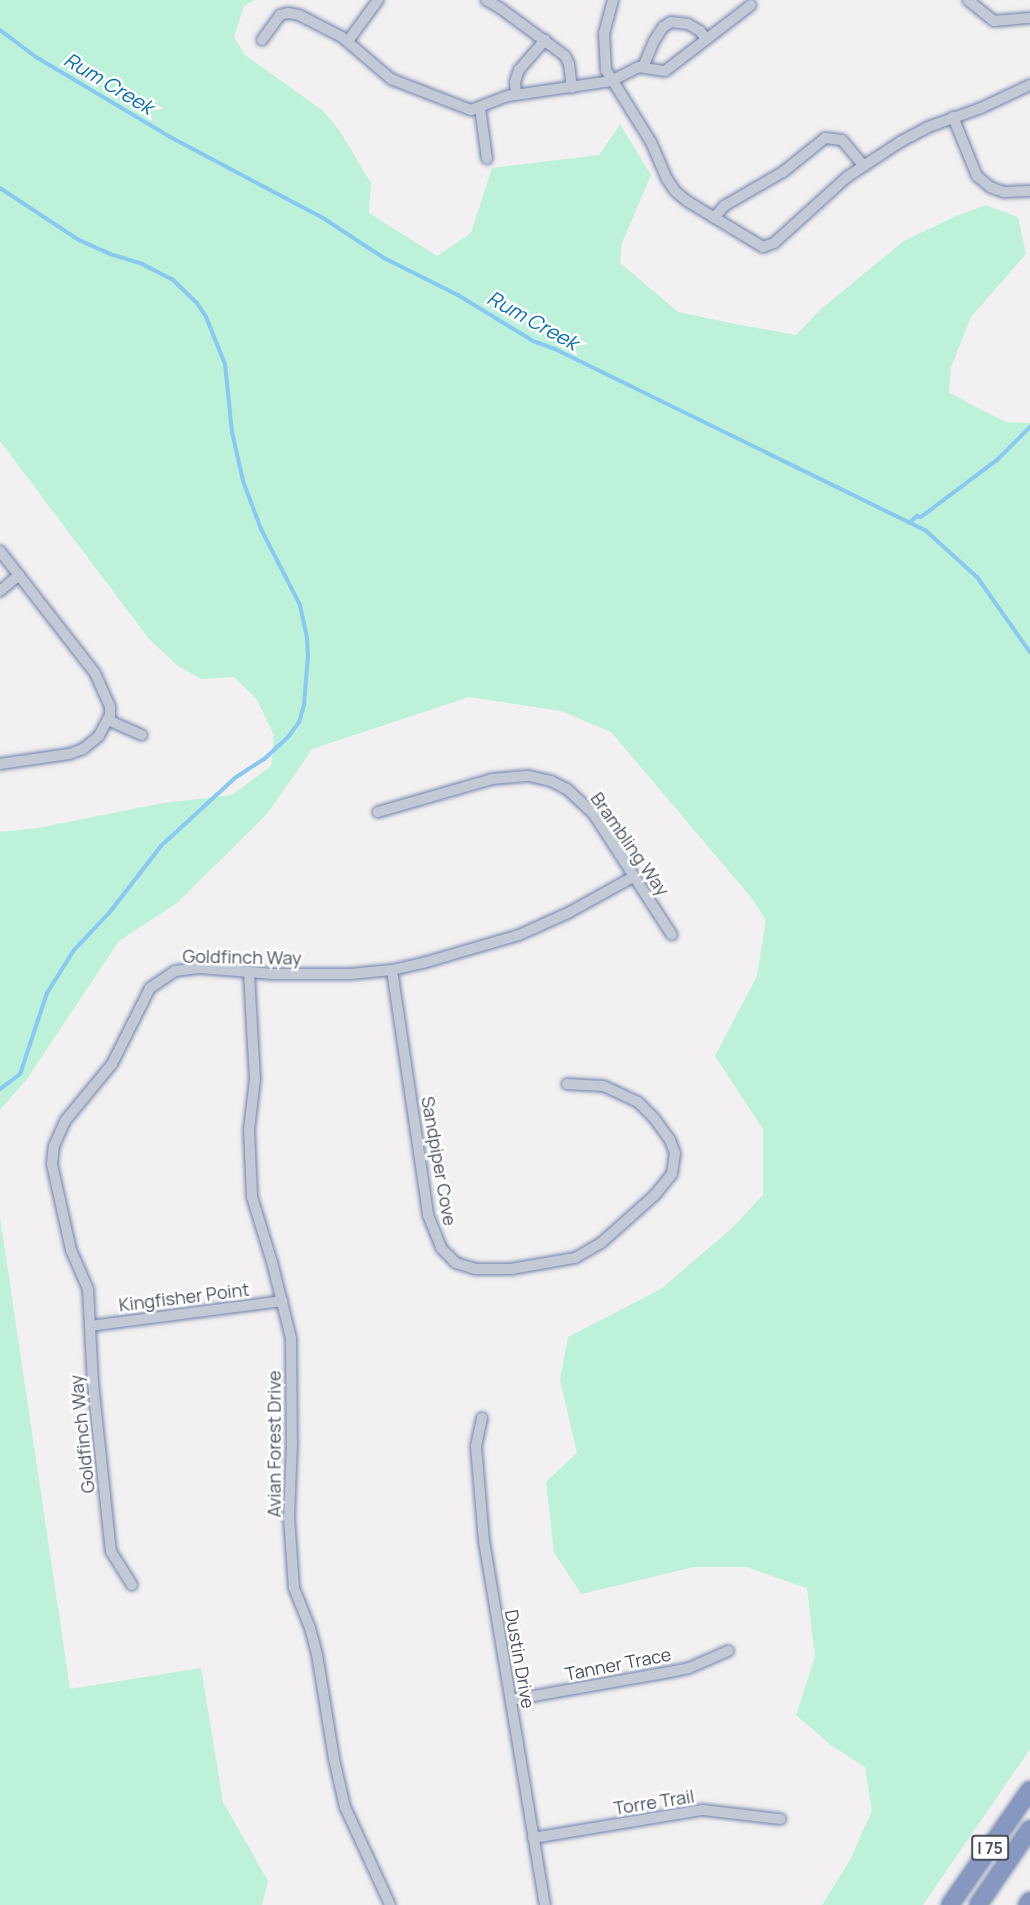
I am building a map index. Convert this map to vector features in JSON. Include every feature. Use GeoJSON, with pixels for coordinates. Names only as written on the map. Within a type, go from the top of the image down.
{"type":"FeatureCollection","features":[{"type":"Feature","properties":{"kind":"highway","name":"I 75"},"geometry":{"type":"LineString","coordinates":[[950,1905],[1030,1790]]}},
{"type":"Feature","properties":{"kind":"highway"},"geometry":{"type":"LineString","coordinates":[[978,1905],[1030,1829]]}},
{"type":"Feature","properties":{"kind":"highway"},"geometry":{"type":"LineString","coordinates":[[1027,1905],[1030,1901]]}},
{"type":"Feature","properties":{"kind":"street"},"geometry":{"type":"LineString","coordinates":[[348,41],[378,0]]}},
{"type":"Feature","properties":{"kind":"street"},"geometry":{"type":"LineString","coordinates":[[486,0],[545,40],[567,59],[572,88]]}},
{"type":"Feature","properties":{"kind":"street"},"geometry":{"type":"LineString","coordinates":[[613,0],[604,33],[606,70],[651,142],[664,174],[675,191],[754,244],[766,247],[833,188],[919,131],[1030,85]]}},
{"type":"Feature","properties":{"kind":"street"},"geometry":{"type":"LineString","coordinates":[[968,0],[994,21],[1030,18]]}},
{"type":"Feature","properties":{"kind":"street"},"geometry":{"type":"LineString","coordinates":[[262,39],[277,17],[288,13],[312,20],[348,41],[391,79],[471,110],[516,95],[611,81],[634,68],[644,67],[665,71],[751,5]]}},
{"type":"Feature","properties":{"kind":"street"},"geometry":{"type":"LineString","coordinates":[[644,67],[654,41],[667,23],[676,21],[688,24],[700,31],[706,39]]}},
{"type":"Feature","properties":{"kind":"street"},"geometry":{"type":"LineString","coordinates":[[516,95],[517,73],[545,40]]}},
{"type":"Feature","properties":{"kind":"street"},"geometry":{"type":"LineString","coordinates":[[480,108],[487,159]]}},
{"type":"Feature","properties":{"kind":"street"},"geometry":{"type":"LineString","coordinates":[[953,117],[977,176],[990,187],[1004,192],[1030,191]]}},
{"type":"Feature","properties":{"kind":"street"},"geometry":{"type":"LineString","coordinates":[[714,218],[724,206],[783,172],[825,138],[842,140],[864,166]]}},
{"type":"Feature","properties":{"kind":"street"},"geometry":{"type":"LineString","coordinates":[[0,550],[95,673],[110,707],[108,720],[99,736],[83,749],[69,754],[0,764]]}},
{"type":"Feature","properties":{"kind":"street"},"geometry":{"type":"LineString","coordinates":[[0,591],[19,575]]}},
{"type":"Feature","properties":{"kind":"street"},"geometry":{"type":"LineString","coordinates":[[108,720],[142,735]]}},
{"type":"Feature","properties":{"kind":"street","name":"Brambling Way"},"geometry":{"type":"LineString","coordinates":[[378,812],[492,779],[529,776],[551,781],[567,789],[593,813],[672,935]]}},
{"type":"Feature","properties":{"kind":"street","name":"Goldfinch Way"},"geometry":{"type":"LineString","coordinates":[[132,1585],[111,1552],[93,1384],[88,1289],[71,1250],[52,1164],[57,1138],[65,1121],[112,1064],[150,988],[175,970],[201,969],[328,975],[392,970],[471,951],[519,935],[578,909],[633,877]]}},
{"type":"Feature","properties":{"kind":"street","name":"Sandpiper Cove"},"geometry":{"type":"LineString","coordinates":[[392,970],[428,1215],[441,1248],[456,1263],[476,1269],[511,1269],[575,1258],[601,1243],[654,1196],[672,1174],[676,1160],[670,1140],[661,1125],[638,1102],[603,1086],[567,1084]]}},
{"type":"Feature","properties":{"kind":"street","name":"Avian Forest Drive"},"geometry":{"type":"LineString","coordinates":[[249,973],[255,1079],[249,1130],[252,1197],[291,1338],[290,1517],[294,1588],[317,1654],[334,1760],[345,1807],[390,1905]]}},
{"type":"Feature","properties":{"kind":"street","name":"Kingfisher Point"},"geometry":{"type":"LineString","coordinates":[[90,1326],[282,1301]]}},
{"type":"Feature","properties":{"kind":"street","name":"Dustin Drive"},"geometry":{"type":"LineString","coordinates":[[482,1418],[476,1446],[484,1541],[545,1905]]}},
{"type":"Feature","properties":{"kind":"street","name":"Tanner Trace"},"geometry":{"type":"LineString","coordinates":[[511,1700],[689,1668],[728,1651]]}},
{"type":"Feature","properties":{"kind":"street","name":"Torre Trail"},"geometry":{"type":"LineString","coordinates":[[533,1838],[703,1810],[780,1819]]}},
{"type":"Feature","properties":{"kind":"green space"},"geometry":{"type":"Polygon","coordinates":[[[0,0],[255,0],[244,6],[234,37],[245,55],[322,110],[339,130],[371,183],[369,213],[437,256],[471,233],[492,168],[599,155],[620,124],[651,175],[622,243],[620,263],[678,312],[796,335],[821,309],[904,241],[954,217],[986,205],[1018,217],[1026,254],[971,317],[951,367],[949,393],[1006,422],[1030,423],[1030,1749],[923,1905],[822,1905],[849,1862],[872,1811],[865,1767],[832,1746],[796,1715],[815,1657],[807,1588],[746,1567],[694,1567],[581,1594],[554,1552],[546,1482],[577,1453],[560,1380],[568,1337],[661,1289],[732,1228],[763,1195],[763,1129],[715,1056],[757,976],[766,920],[750,896],[611,732],[561,711],[469,697],[312,749],[268,813],[177,903],[119,941],[27,1079],[0,1110],[0,832],[38,828],[163,803],[232,795],[271,766],[274,735],[256,698],[234,677],[201,679],[178,666],[149,639],[0,441],[0,0]]]}},
{"type":"Feature","properties":{"kind":"green space"},"geometry":{"type":"Polygon","coordinates":[[[0,1217],[70,1689],[201,1668],[223,1802],[268,1881],[262,1905],[0,1905],[0,1217]]]}},
{"type":"Feature","properties":{"kind":"waterway","name":"Rum Creek"},"geometry":{"type":"LineString","coordinates":[[0,30],[36,57],[172,138],[323,218],[384,258],[458,295],[533,341],[555,349],[925,530],[977,577],[1030,652]]}},
{"type":"Feature","properties":{"kind":"waterway"},"geometry":{"type":"LineString","coordinates":[[0,188],[79,240],[110,254],[142,264],[172,279],[197,303],[206,317],[225,364],[232,432],[243,481],[261,529],[300,605],[308,655],[304,705],[299,722],[289,736],[264,759],[236,777],[161,846],[109,913],[74,950],[47,993],[20,1074],[0,1089]]}},
{"type":"Feature","properties":{"kind":"waterway"},"geometry":{"type":"LineString","coordinates":[[909,523],[917,516],[921,517],[997,460],[1030,427]]}}]}
